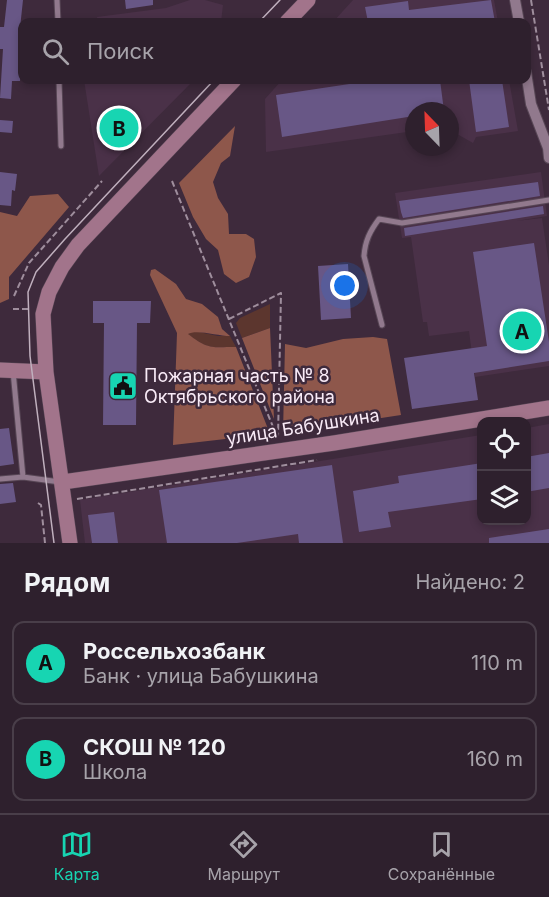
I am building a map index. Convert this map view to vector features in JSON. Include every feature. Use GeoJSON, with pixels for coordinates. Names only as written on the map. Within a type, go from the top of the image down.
{"type":"FeatureCollection","features":[{"type":"Feature","properties":{"kind":"main road"},"geometry":{"type":"LineString","coordinates":[[291,18],[308,0]]}},
{"type":"Feature","properties":{"kind":"main road"},"geometry":{"type":"LineString","coordinates":[[70,543],[46,372],[44,314],[49,292],[62,267],[78,245],[230,84]]}},
{"type":"Feature","properties":{"kind":"main road"},"geometry":{"type":"LineString","coordinates":[[7,370],[46,372]]}},
{"type":"Feature","properties":{"kind":"main road","name":"улица Бабушкина"},"geometry":{"type":"LineString","coordinates":[[63,482],[334,443],[549,408]]}},
{"type":"Feature","properties":{"kind":"street"},"geometry":{"type":"LineString","coordinates":[[515,0],[518,18]]}},
{"type":"Feature","properties":{"kind":"street"},"geometry":{"type":"LineString","coordinates":[[528,84],[531,104],[549,151]]}},
{"type":"Feature","properties":{"kind":"lane"},"geometry":{"type":"LineString","coordinates":[[57,0],[58,18]]}},
{"type":"Feature","properties":{"kind":"lane"},"geometry":{"type":"LineString","coordinates":[[59,84],[61,146]]}},
{"type":"Feature","properties":{"kind":"lane"},"geometry":{"type":"LineString","coordinates":[[382,325],[364,256],[368,234],[378,219],[402,223],[549,200]]}},
{"type":"Feature","properties":{"kind":"lane"},"geometry":{"type":"LineString","coordinates":[[7,370],[23,477]]}},
{"type":"Feature","properties":{"kind":"lane"},"geometry":{"type":"LineString","coordinates":[[0,479],[23,477],[63,482]]}},
{"type":"Feature","properties":{"kind":"path"},"geometry":{"type":"LineString","coordinates":[[531,0],[549,110]]}},
{"type":"Feature","properties":{"kind":"path"},"geometry":{"type":"LineString","coordinates":[[14,296],[29,263],[102,181]]}},
{"type":"Feature","properties":{"kind":"path"},"geometry":{"type":"LineString","coordinates":[[172,181],[278,440],[281,292],[229,320]]}},
{"type":"Feature","properties":{"kind":"path"},"geometry":{"type":"LineString","coordinates":[[13,309],[29,309]]}},
{"type":"Feature","properties":{"kind":"path"},"geometry":{"type":"LineString","coordinates":[[74,499],[318,460]]}},
{"type":"Feature","properties":{"kind":"path"},"geometry":{"type":"LineString","coordinates":[[38,503],[41,505],[45,543]]}},
{"type":"Feature","properties":{"kind":"shaded area"},"geometry":{"type":"Polygon","coordinates":[[[190,0],[205,0],[223,5],[221,18],[97,17],[166,8],[190,0]]]}},
{"type":"Feature","properties":{"kind":"shaded area"},"geometry":{"type":"Polygon","coordinates":[[[353,0],[494,0],[497,18],[337,18],[353,0]]]}},
{"type":"Feature","properties":{"kind":"shaded area"},"geometry":{"type":"Polygon","coordinates":[[[85,84],[190,84],[99,176],[85,84]]]}},
{"type":"Feature","properties":{"kind":"shaded area"},"geometry":{"type":"Polygon","coordinates":[[[278,84],[510,84],[518,131],[476,137],[473,143],[459,135],[459,102],[405,102],[405,132],[266,152],[265,99],[278,84]]]}},
{"type":"Feature","properties":{"kind":"shaded area"},"geometry":{"type":"Polygon","coordinates":[[[235,126],[230,156],[221,163],[213,182],[218,198],[228,214],[229,234],[246,234],[254,239],[256,257],[249,277],[236,283],[224,274],[218,250],[206,239],[193,217],[179,183],[235,126]]]}},
{"type":"Feature","properties":{"kind":"shaded area"},"geometry":{"type":"Polygon","coordinates":[[[541,172],[547,216],[516,221],[542,218],[549,265],[549,366],[475,377],[469,331],[429,336],[427,322],[423,322],[411,237],[402,238],[395,193],[541,172]]]}},
{"type":"Feature","properties":{"kind":"shaded area"},"geometry":{"type":"Polygon","coordinates":[[[58,194],[69,207],[9,277],[9,299],[0,303],[0,212],[17,216],[30,196],[58,194]]]}},
{"type":"Feature","properties":{"kind":"shaded area"},"geometry":{"type":"Polygon","coordinates":[[[155,269],[176,284],[186,299],[202,304],[218,317],[222,329],[230,336],[202,332],[188,334],[210,346],[236,347],[270,434],[173,445],[177,333],[150,275],[151,270],[155,269]]]}},
{"type":"Feature","properties":{"kind":"shaded area"},"geometry":{"type":"Polygon","coordinates":[[[270,304],[270,328],[242,338],[236,323],[240,318],[270,304]]]}},
{"type":"Feature","properties":{"kind":"shaded area"},"geometry":{"type":"Polygon","coordinates":[[[270,328],[274,419],[242,338],[270,328]]]}},
{"type":"Feature","properties":{"kind":"shaded area"},"geometry":{"type":"Polygon","coordinates":[[[194,331],[230,336],[236,347],[205,345],[187,334],[194,331]]]}},
{"type":"Feature","properties":{"kind":"shaded area"},"geometry":{"type":"Polygon","coordinates":[[[373,337],[387,339],[401,415],[283,433],[285,344],[306,348],[343,339],[373,337]]]}},
{"type":"Feature","properties":{"kind":"shaded area"},"geometry":{"type":"Polygon","coordinates":[[[549,424],[549,543],[85,543],[80,500],[477,436],[477,525],[531,525],[531,427],[549,424]]]}},
{"type":"Feature","properties":{"kind":"building"},"geometry":{"type":"Polygon","coordinates":[[[7,0],[23,0],[21,18],[18,18],[18,81],[12,81],[11,99],[0,98],[3,49],[0,49],[0,27],[4,27],[7,0]]]}},
{"type":"Feature","properties":{"kind":"building"},"geometry":{"type":"Polygon","coordinates":[[[125,0],[153,0],[153,5],[126,9],[125,0]]]}},
{"type":"Feature","properties":{"kind":"building"},"geometry":{"type":"Polygon","coordinates":[[[491,0],[494,18],[367,18],[365,7],[408,1],[409,10],[491,0]]]}},
{"type":"Feature","properties":{"kind":"building"},"geometry":{"type":"Polygon","coordinates":[[[349,84],[441,84],[443,102],[405,102],[405,117],[282,137],[276,95],[349,84]]]}},
{"type":"Feature","properties":{"kind":"building"},"geometry":{"type":"Polygon","coordinates":[[[470,84],[503,84],[509,127],[476,132],[470,84]]]}},
{"type":"Feature","properties":{"kind":"building"},"geometry":{"type":"Polygon","coordinates":[[[0,120],[13,121],[12,133],[0,132],[0,120]]]}},
{"type":"Feature","properties":{"kind":"building"},"geometry":{"type":"Polygon","coordinates":[[[0,172],[17,174],[15,191],[12,190],[11,206],[0,205],[0,172]]]}},
{"type":"Feature","properties":{"kind":"building"},"geometry":{"type":"Polygon","coordinates":[[[538,182],[540,196],[403,218],[399,201],[538,182]]]}},
{"type":"Feature","properties":{"kind":"building"},"geometry":{"type":"Polygon","coordinates":[[[543,206],[544,214],[405,236],[404,228],[543,206]]]}},
{"type":"Feature","properties":{"kind":"building"},"geometry":{"type":"Polygon","coordinates":[[[534,243],[549,342],[549,361],[474,373],[478,400],[412,409],[404,358],[487,346],[473,252],[534,243]]]}},
{"type":"Feature","properties":{"kind":"building"},"geometry":{"type":"Polygon","coordinates":[[[348,264],[351,318],[321,320],[318,266],[348,264]]]}},
{"type":"Feature","properties":{"kind":"building"},"geometry":{"type":"Polygon","coordinates":[[[93,301],[151,301],[150,323],[137,323],[136,425],[103,425],[104,323],[93,323],[93,301]]]}},
{"type":"Feature","properties":{"kind":"building"},"geometry":{"type":"Polygon","coordinates":[[[9,428],[14,464],[0,466],[0,429],[9,428]]]}},
{"type":"Feature","properties":{"kind":"building"},"geometry":{"type":"Polygon","coordinates":[[[549,453],[549,488],[531,491],[531,456],[549,453]]]}},
{"type":"Feature","properties":{"kind":"building"},"geometry":{"type":"Polygon","coordinates":[[[477,464],[477,500],[388,512],[391,527],[359,532],[353,491],[399,483],[398,476],[477,464]]]}},
{"type":"Feature","properties":{"kind":"building"},"geometry":{"type":"Polygon","coordinates":[[[332,465],[343,543],[299,543],[298,534],[237,543],[167,543],[159,490],[332,465]]]}},
{"type":"Feature","properties":{"kind":"building"},"geometry":{"type":"Polygon","coordinates":[[[13,483],[16,502],[0,504],[0,484],[13,483]]]}},
{"type":"Feature","properties":{"kind":"building"},"geometry":{"type":"Polygon","coordinates":[[[114,512],[118,543],[92,543],[88,515],[114,512]]]}},
{"type":"Feature","properties":{"kind":"building"},"geometry":{"type":"Polygon","coordinates":[[[549,529],[549,543],[489,543],[489,538],[549,529]]]}},
{"type":"Feature","properties":{"kind":"tram line"},"geometry":{"type":"LineString","coordinates":[[263,18],[280,0]]}},
{"type":"Feature","properties":{"kind":"tram line"},"geometry":{"type":"LineString","coordinates":[[54,543],[30,356],[28,292],[36,272],[210,84]]}},
{"type":"Feature","properties":{"kind":"place","name":"СКОШ № 120"},"geometry":{"type":"Point","coordinates":[119,128]}},
{"type":"Feature","properties":{"kind":"place","name":"Россельхозбанк"},"geometry":{"type":"Point","coordinates":[522,331]}},
{"type":"Feature","properties":{"kind":"place","name":"Пожарная часть № 8 Октябрьского района"},"geometry":{"type":"Point","coordinates":[123,386]}}]}
